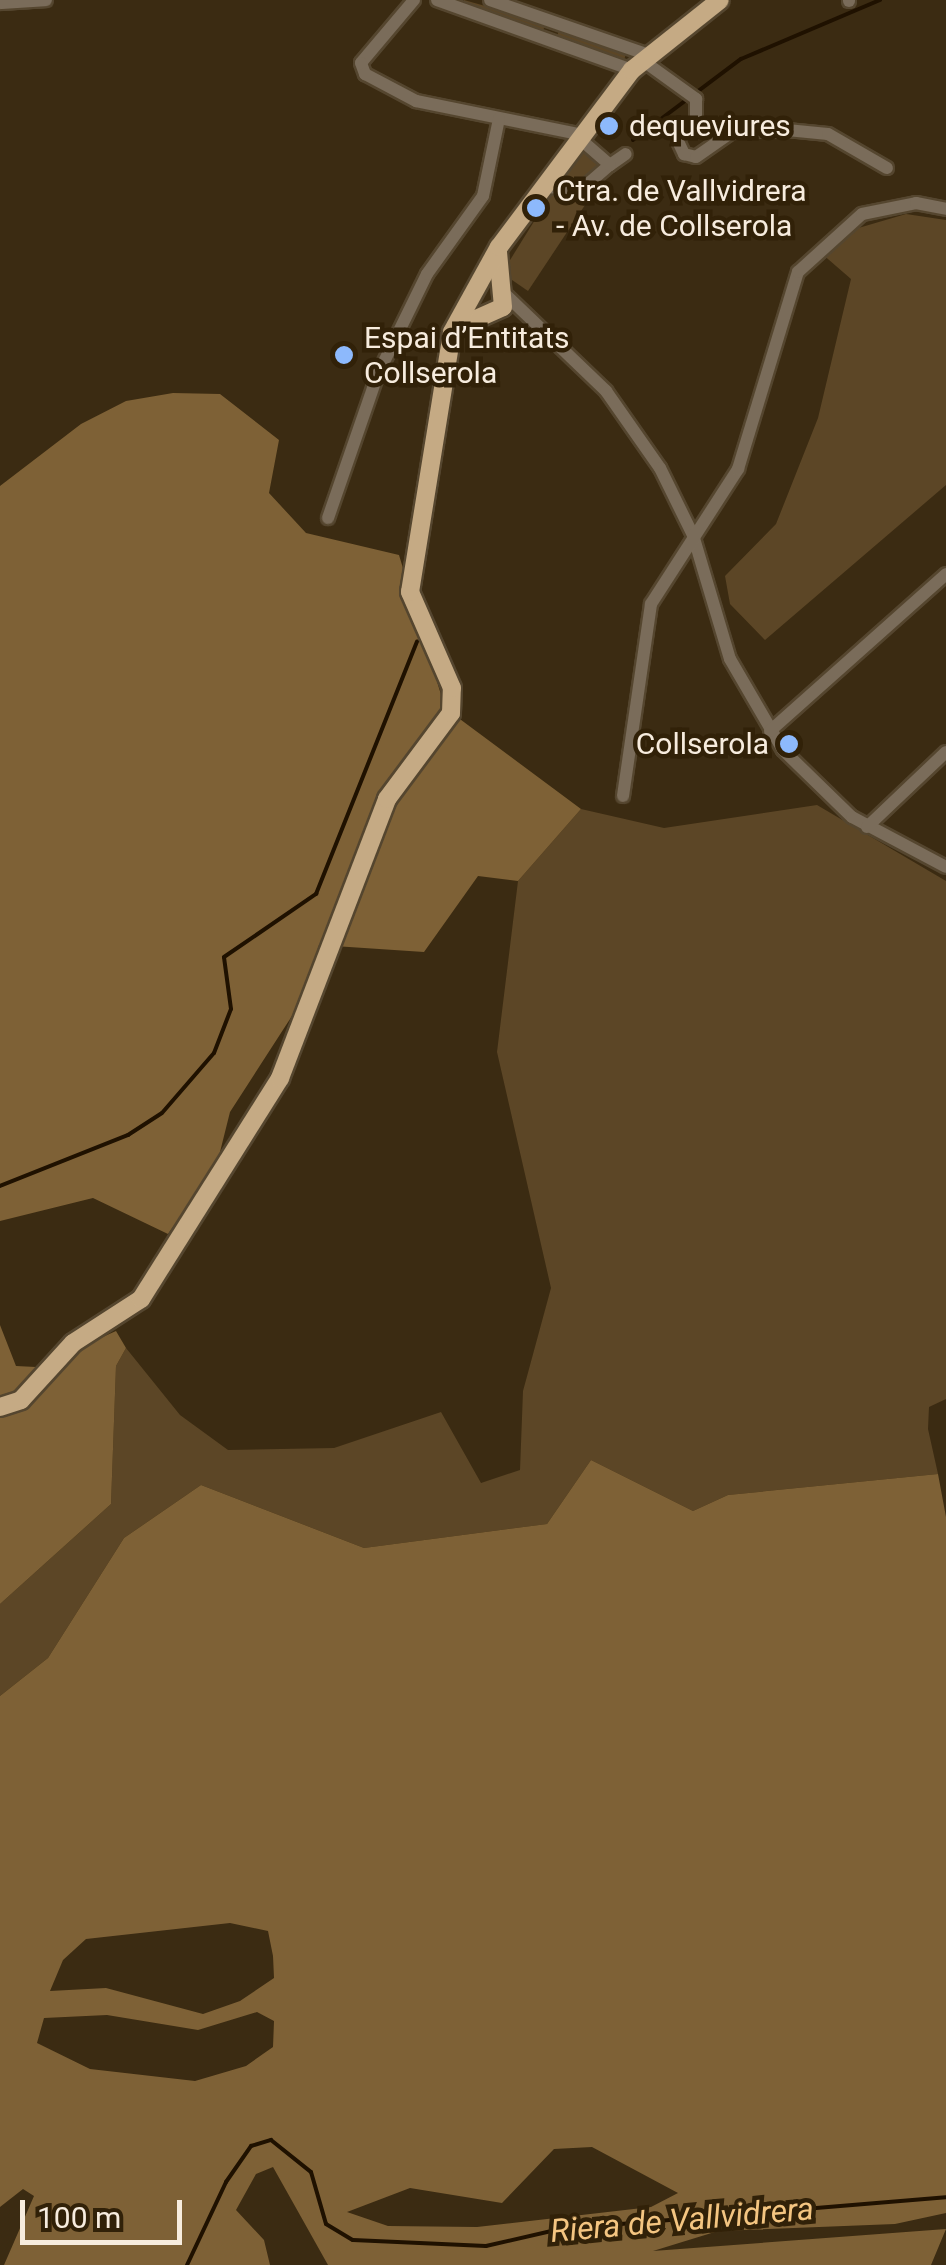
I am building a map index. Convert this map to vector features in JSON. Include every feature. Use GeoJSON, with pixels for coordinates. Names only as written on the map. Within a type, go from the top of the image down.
{"type":"FeatureCollection","features":[{"type":"Feature","properties":{"kind":"main road"},"geometry":{"type":"LineString","coordinates":[[0,1406],[21,1400],[73,1342],[142,1299],[280,1078],[387,798],[450,721],[452,688],[412,600],[452,332],[499,247],[641,62],[720,0]]}},
{"type":"Feature","properties":{"kind":"main road"},"geometry":{"type":"LineString","coordinates":[[452,332],[492,314],[504,291],[499,247]]}},
{"type":"Feature","properties":{"kind":"main road"},"geometry":{"type":"LineString","coordinates":[[477,289],[504,291]]}},
{"type":"Feature","properties":{"kind":"main road"},"geometry":{"type":"LineString","coordinates":[[477,289],[477,308],[492,314]]}},
{"type":"Feature","properties":{"kind":"street"},"geometry":{"type":"LineString","coordinates":[[0,3],[46,0]]}},
{"type":"Feature","properties":{"kind":"street"},"geometry":{"type":"LineString","coordinates":[[414,0],[361,69],[416,101],[581,137],[610,166]]}},
{"type":"Feature","properties":{"kind":"street"},"geometry":{"type":"LineString","coordinates":[[437,0],[455,2],[550,39],[641,62]]}},
{"type":"Feature","properties":{"kind":"street"},"geometry":{"type":"LineString","coordinates":[[490,0],[556,22],[641,62],[684,89],[696,99],[696,122],[677,139],[684,154],[696,157],[732,132],[787,130],[828,134],[887,168]]}},
{"type":"Feature","properties":{"kind":"street"},"geometry":{"type":"LineString","coordinates":[[550,39],[556,22]]}},
{"type":"Feature","properties":{"kind":"street"},"geometry":{"type":"LineString","coordinates":[[328,518],[378,374],[427,274],[483,196],[499,119]]}},
{"type":"Feature","properties":{"kind":"street"},"geometry":{"type":"LineString","coordinates":[[544,187],[582,189],[626,154]]}},
{"type":"Feature","properties":{"kind":"street"},"geometry":{"type":"LineString","coordinates":[[623,796],[639,643],[665,571],[738,469],[798,272],[815,248],[862,214],[916,203],[946,208]]}},
{"type":"Feature","properties":{"kind":"street"},"geometry":{"type":"LineString","coordinates":[[504,291],[518,316],[622,410],[693,535],[730,659],[770,731],[867,827],[946,867]]}},
{"type":"Feature","properties":{"kind":"street"},"geometry":{"type":"LineString","coordinates":[[492,314],[518,316]]}},
{"type":"Feature","properties":{"kind":"street"},"geometry":{"type":"LineString","coordinates":[[770,731],[946,574]]}},
{"type":"Feature","properties":{"kind":"street"},"geometry":{"type":"LineString","coordinates":[[867,827],[946,752]]}},
{"type":"Feature","properties":{"kind":"shaded area"},"geometry":{"type":"Polygon","coordinates":[[[464,0],[546,23],[542,33],[462,6],[464,0]]]}},
{"type":"Feature","properties":{"kind":"shaded area"},"geometry":{"type":"Polygon","coordinates":[[[560,28],[627,52],[623,62],[557,37],[560,28]]]}},
{"type":"Feature","properties":{"kind":"shaded area"},"geometry":{"type":"Polygon","coordinates":[[[582,148],[604,165],[569,188],[556,181],[582,148]]]}},
{"type":"Feature","properties":{"kind":"shaded area"},"geometry":{"type":"Polygon","coordinates":[[[551,194],[589,199],[528,291],[502,273],[551,194]]]}},
{"type":"Feature","properties":{"kind":"shaded area"},"geometry":{"type":"Polygon","coordinates":[[[906,214],[946,220],[946,485],[765,640],[730,604],[725,576],[776,524],[818,418],[851,279],[821,253],[855,229],[906,214]]]}},
{"type":"Feature","properties":{"kind":"shaded area"},"geometry":{"type":"Polygon","coordinates":[[[173,393],[220,394],[279,440],[269,493],[306,533],[399,555],[445,708],[581,809],[518,881],[478,876],[424,952],[319,945],[301,1002],[230,1112],[217,1164],[168,1234],[93,1198],[0,1221],[0,486],[81,424],[126,401],[173,393]]]}},
{"type":"Feature","properties":{"kind":"shaded area"},"geometry":{"type":"Polygon","coordinates":[[[817,805],[946,881],[946,1399],[929,1407],[928,1429],[938,1474],[728,1495],[693,1511],[591,1460],[547,1524],[364,1548],[201,1485],[124,1538],[48,1658],[0,1696],[0,1604],[111,1504],[116,1366],[126,1348],[180,1415],[228,1450],[334,1448],[441,1412],[481,1483],[520,1470],[523,1391],[551,1288],[497,1052],[518,881],[581,809],[664,828],[817,805]]]}},
{"type":"Feature","properties":{"kind":"shaded area"},"geometry":{"type":"Polygon","coordinates":[[[0,1325],[16,1366],[36,1367],[116,1331],[126,1348],[116,1366],[111,1504],[0,1604],[0,1325]]]}},
{"type":"Feature","properties":{"kind":"shaded area"},"geometry":{"type":"Polygon","coordinates":[[[591,1460],[693,1511],[728,1495],[938,1474],[946,1517],[946,2213],[895,2224],[718,2231],[653,2251],[946,2229],[931,2265],[328,2265],[273,2167],[256,2174],[236,2210],[264,2240],[270,2265],[4,2265],[34,2196],[23,2189],[0,2207],[0,1696],[48,1658],[124,1538],[201,1485],[364,1548],[547,1524],[591,1460]],[[230,1923],[86,1939],[63,1960],[50,1991],[106,1988],[203,2014],[240,2001],[274,1978],[273,1956],[268,1931],[230,1923]],[[257,2012],[198,2030],[107,2015],[44,2018],[37,2043],[90,2069],[195,2081],[246,2066],[273,2047],[274,2021],[257,2012]],[[592,2147],[554,2149],[502,2203],[410,2188],[347,2212],[388,2226],[477,2227],[651,2207],[678,2193],[592,2147]]]}},
{"type":"Feature","properties":{"kind":"waterway"},"geometry":{"type":"LineString","coordinates":[[633,140],[741,59],[880,0]]}},
{"type":"Feature","properties":{"kind":"waterway"},"geometry":{"type":"LineString","coordinates":[[0,1186],[128,1135],[162,1113],[214,1053],[231,1009],[224,957],[316,894],[417,641]]}},
{"type":"Feature","properties":{"kind":"waterway","name":"Riera de Vallvidrera"},"geometry":{"type":"LineString","coordinates":[[187,2265],[226,2182],[251,2146],[271,2140],[311,2172],[326,2224],[353,2240],[486,2246],[560,2229],[946,2197]]}},
{"type":"Feature","properties":{"kind":"place","name":"dequeviures"},"geometry":{"type":"Point","coordinates":[609,126]}},
{"type":"Feature","properties":{"kind":"place","name":"Ctra. de Vallvidrera - Av. de Collserola"},"geometry":{"type":"Point","coordinates":[536,208]}},
{"type":"Feature","properties":{"kind":"place","name":"Espai d’Entitats Collserola"},"geometry":{"type":"Point","coordinates":[344,355]}},
{"type":"Feature","properties":{"kind":"place","name":"Collserola"},"geometry":{"type":"Point","coordinates":[789,744]}}]}
